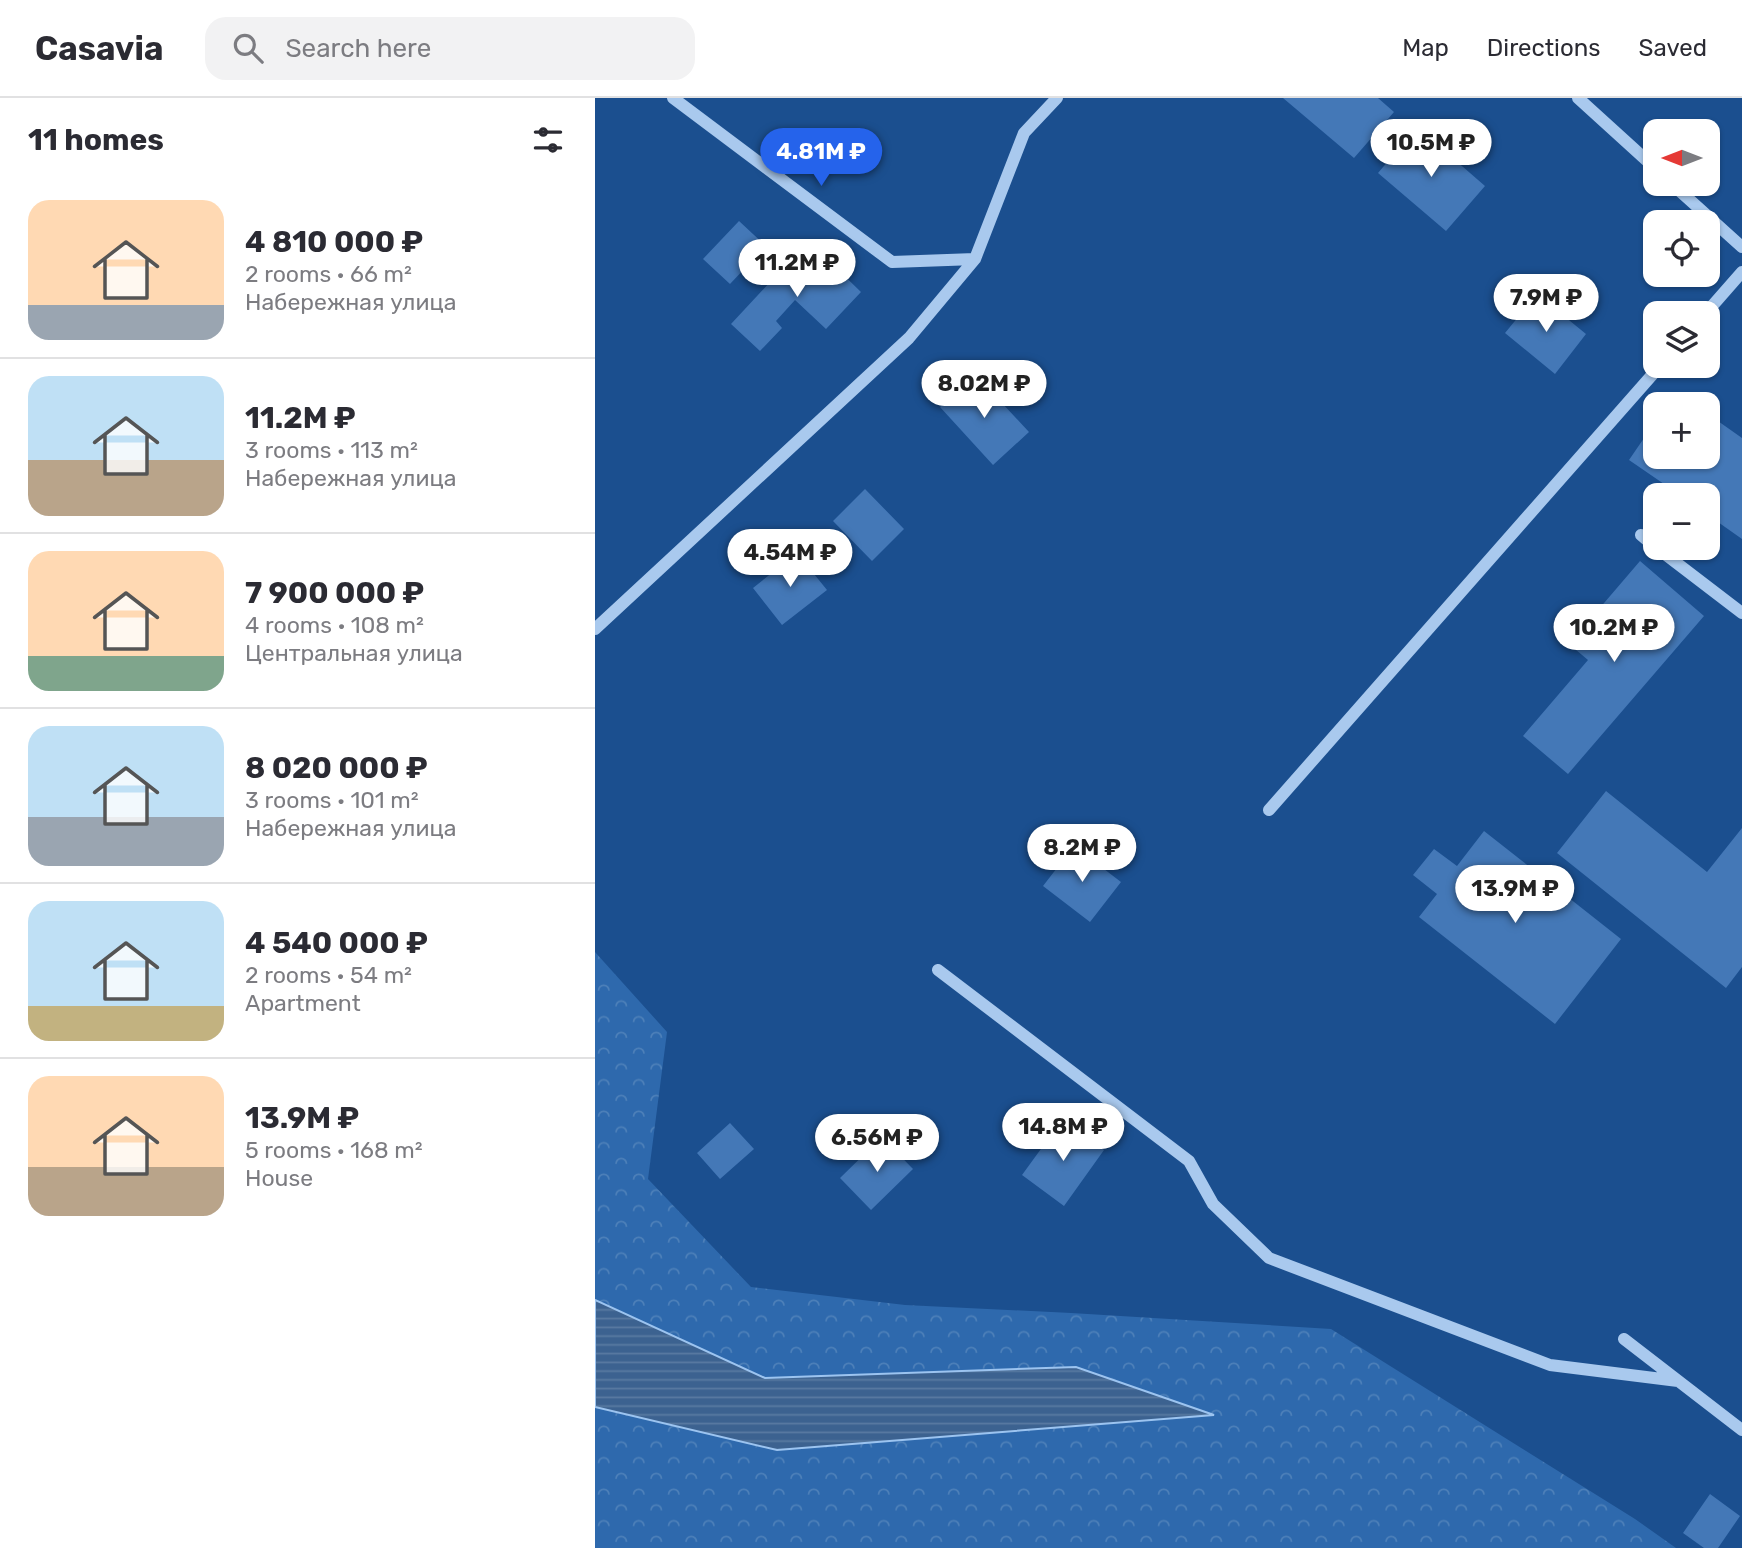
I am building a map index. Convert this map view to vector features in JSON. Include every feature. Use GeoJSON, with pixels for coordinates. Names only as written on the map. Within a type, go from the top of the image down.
{"type":"FeatureCollection","features":[{"type":"Feature","properties":{"kind":"street"},"geometry":{"type":"LineString","coordinates":[[673,98],[892,262],[975,259]]}},
{"type":"Feature","properties":{"kind":"street"},"geometry":{"type":"LineString","coordinates":[[595,629],[909,338],[975,259],[1024,133],[1057,98]]}},
{"type":"Feature","properties":{"kind":"street"},"geometry":{"type":"LineString","coordinates":[[1578,98],[1643,158]]}},
{"type":"Feature","properties":{"kind":"street"},"geometry":{"type":"LineString","coordinates":[[1685,196],[1742,247]]}},
{"type":"Feature","properties":{"kind":"street"},"geometry":{"type":"LineString","coordinates":[[1717,301],[1742,272]]}},
{"type":"Feature","properties":{"kind":"street"},"geometry":{"type":"LineString","coordinates":[[1269,810],[1649,378]]}},
{"type":"Feature","properties":{"kind":"street"},"geometry":{"type":"LineString","coordinates":[[1673,560],[1742,613]]}},
{"type":"Feature","properties":{"kind":"street"},"geometry":{"type":"LineString","coordinates":[[937,970],[1189,1161],[1213,1203],[1269,1258],[1551,1365],[1678,1381]]}},
{"type":"Feature","properties":{"kind":"street"},"geometry":{"type":"LineString","coordinates":[[1624,1339],[1742,1430]]}},
{"type":"Feature","properties":{"kind":"green space"},"geometry":{"type":"Polygon","coordinates":[[[595,952],[667,1032],[648,1179],[751,1287],[905,1305],[1331,1329],[1635,1519],[1676,1548],[595,1548],[595,952]]]}},
{"type":"Feature","properties":{"kind":"shaded area"},"geometry":{"type":"Polygon","coordinates":[[[595,1300],[765,1378],[1076,1367],[1214,1415],[777,1450],[595,1407],[595,1300]]]}},
{"type":"Feature","properties":{"kind":"building"},"geometry":{"type":"Polygon","coordinates":[[[1283,98],[1378,98],[1394,112],[1354,158],[1283,98]]]}},
{"type":"Feature","properties":{"kind":"building"},"geometry":{"type":"Polygon","coordinates":[[[1417,127],[1485,186],[1446,231],[1378,173],[1417,127]]]}},
{"type":"Feature","properties":{"kind":"building"},"geometry":{"type":"Polygon","coordinates":[[[739,221],[766,246],[730,284],[703,259],[739,221]]]}},
{"type":"Feature","properties":{"kind":"building"},"geometry":{"type":"Polygon","coordinates":[[[799,251],[817,268],[826,258],[861,292],[826,329],[795,300],[776,321],[782,328],[760,351],[731,324],[799,251]]]}},
{"type":"Feature","properties":{"kind":"building"},"geometry":{"type":"Polygon","coordinates":[[[1537,294],[1586,334],[1555,374],[1505,333],[1537,294]]]}},
{"type":"Feature","properties":{"kind":"building"},"geometry":{"type":"Polygon","coordinates":[[[975,374],[1029,432],[993,465],[940,407],[975,374]]]}},
{"type":"Feature","properties":{"kind":"building"},"geometry":{"type":"Polygon","coordinates":[[[1720,422],[1742,438],[1742,539],[1720,523],[1720,483],[1663,483],[1629,460],[1643,440],[1643,469],[1720,469],[1720,422]]]}},
{"type":"Feature","properties":{"kind":"building"},"geometry":{"type":"Polygon","coordinates":[[[865,489],[904,529],[872,561],[833,521],[865,489]]]}},
{"type":"Feature","properties":{"kind":"building"},"geometry":{"type":"Polygon","coordinates":[[[797,553],[827,590],[782,625],[753,588],[797,553]]]}},
{"type":"Feature","properties":{"kind":"building"},"geometry":{"type":"Polygon","coordinates":[[[1640,561],[1704,616],[1568,774],[1523,736],[1588,660],[1569,644],[1640,561]]]}},
{"type":"Feature","properties":{"kind":"building"},"geometry":{"type":"Polygon","coordinates":[[[1606,791],[1707,872],[1742,828],[1742,967],[1726,988],[1557,853],[1606,791]]]}},
{"type":"Feature","properties":{"kind":"building"},"geometry":{"type":"Polygon","coordinates":[[[1484,831],[1621,939],[1555,1024],[1419,917],[1437,894],[1413,875],[1434,849],[1457,866],[1484,831]]]}},
{"type":"Feature","properties":{"kind":"building"},"geometry":{"type":"Polygon","coordinates":[[[1074,846],[1121,882],[1090,922],[1043,886],[1074,846]]]}},
{"type":"Feature","properties":{"kind":"building"},"geometry":{"type":"Polygon","coordinates":[[[1062,1120],[1104,1150],[1064,1206],[1022,1175],[1062,1120]]]}},
{"type":"Feature","properties":{"kind":"building"},"geometry":{"type":"Polygon","coordinates":[[[730,1123],[754,1149],[720,1179],[697,1153],[730,1123]]]}},
{"type":"Feature","properties":{"kind":"building"},"geometry":{"type":"Polygon","coordinates":[[[882,1137],[913,1169],[871,1210],[840,1178],[882,1137]]]}},
{"type":"Feature","properties":{"kind":"building"},"geometry":{"type":"Polygon","coordinates":[[[1710,1494],[1740,1516],[1718,1548],[1704,1548],[1683,1533],[1710,1494]]]}}]}
